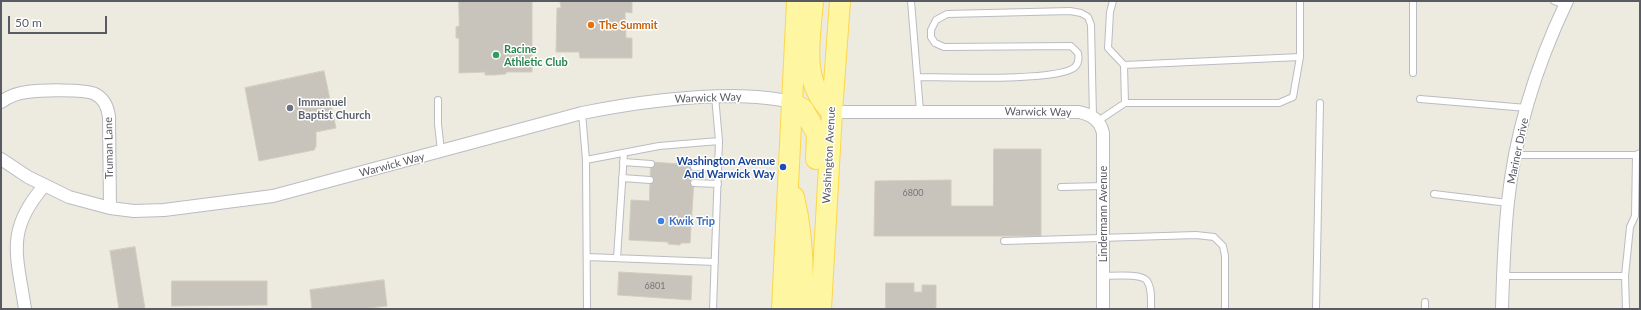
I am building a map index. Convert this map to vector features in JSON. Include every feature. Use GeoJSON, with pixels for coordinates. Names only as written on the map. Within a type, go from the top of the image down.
{"type":"FeatureCollection","features":[{"type":"Feature","properties":{"kind":"main road"},"geometry":{"type":"LineString","coordinates":[[782,309],[797,1]]}},
{"type":"Feature","properties":{"kind":"main road"},"geometry":{"type":"LineString","coordinates":[[813,1],[809,66],[813,84],[822,103],[832,112]]}},
{"type":"Feature","properties":{"kind":"main road","name":"Washington Avenue"},"geometry":{"type":"LineString","coordinates":[[821,309],[840,1]]}},
{"type":"Feature","properties":{"kind":"main road"},"geometry":{"type":"LineString","coordinates":[[791,102],[803,109],[817,134],[812,217],[814,246],[824,260]]}},
{"type":"Feature","properties":{"kind":"main road"},"geometry":{"type":"LineString","coordinates":[[788,170],[799,216],[801,234],[803,282],[802,309]]}},
{"type":"Feature","properties":{"kind":"street","name":"Mariner Drive"},"geometry":{"type":"LineString","coordinates":[[1502,309],[1508,203],[1516,155],[1527,108],[1562,2]]}},
{"type":"Feature","properties":{"kind":"street","name":"Truman Lane"},"geometry":{"type":"LineString","coordinates":[[1,102],[15,95],[39,91],[87,91],[96,94],[103,100],[108,108],[109,117],[110,208]]}},
{"type":"Feature","properties":{"kind":"street","name":"Warwick Way"},"geometry":{"type":"LineString","coordinates":[[1,159],[44,186],[68,197],[110,208],[134,211],[164,210],[273,196],[582,113],[631,103],[715,96],[770,97],[791,102]]}},
{"type":"Feature","properties":{"kind":"street","name":"Warwick Way"},"geometry":{"type":"LineString","coordinates":[[832,112],[1079,112],[1096,119]]}},
{"type":"Feature","properties":{"kind":"street","name":"Lindermann Avenue"},"geometry":{"type":"LineString","coordinates":[[1096,119],[1103,133],[1103,309]]}},
{"type":"Feature","properties":{"kind":"street"},"geometry":{"type":"LineString","coordinates":[[25,309],[16,250],[19,224],[27,206],[44,186]]}},
{"type":"Feature","properties":{"kind":"lane"},"geometry":{"type":"LineString","coordinates":[[911,1],[920,111]]}},
{"type":"Feature","properties":{"kind":"lane"},"geometry":{"type":"LineString","coordinates":[[1113,1],[1110,12],[1108,48],[1124,65],[1125,103]]}},
{"type":"Feature","properties":{"kind":"lane"},"geometry":{"type":"LineString","coordinates":[[918,76],[1038,77],[1065,72],[1074,68],[1078,62],[1078,53],[1071,46],[944,47],[935,42],[931,37],[931,30],[936,20],[947,14],[1070,11],[1081,13],[1088,17],[1091,25],[1096,119],[1125,103],[1279,103],[1293,97],[1300,57],[1300,1]]}},
{"type":"Feature","properties":{"kind":"lane"},"geometry":{"type":"LineString","coordinates":[[1413,1],[1413,74]]}},
{"type":"Feature","properties":{"kind":"lane"},"geometry":{"type":"LineString","coordinates":[[1124,65],[1300,57]]}},
{"type":"Feature","properties":{"kind":"lane"},"geometry":{"type":"LineString","coordinates":[[713,309],[720,141],[715,96]]}},
{"type":"Feature","properties":{"kind":"lane"},"geometry":{"type":"LineString","coordinates":[[1420,99],[1527,108]]}},
{"type":"Feature","properties":{"kind":"lane"},"geometry":{"type":"LineString","coordinates":[[438,100],[438,124],[442,151]]}},
{"type":"Feature","properties":{"kind":"lane"},"geometry":{"type":"LineString","coordinates":[[1316,309],[1320,103]]}},
{"type":"Feature","properties":{"kind":"lane"},"geometry":{"type":"LineString","coordinates":[[582,113],[586,160],[587,309]]}},
{"type":"Feature","properties":{"kind":"lane"},"geometry":{"type":"LineString","coordinates":[[586,160],[660,146],[720,141]]}},
{"type":"Feature","properties":{"kind":"lane"},"geometry":{"type":"LineString","coordinates":[[617,258],[624,153]]}},
{"type":"Feature","properties":{"kind":"lane"},"geometry":{"type":"LineString","coordinates":[[1516,155],[1638,154],[1635,216],[1630,227],[1625,276],[1626,309]]}},
{"type":"Feature","properties":{"kind":"lane"},"geometry":{"type":"LineString","coordinates":[[623,162],[651,164]]}},
{"type":"Feature","properties":{"kind":"lane"},"geometry":{"type":"LineString","coordinates":[[694,167],[718,168]]}},
{"type":"Feature","properties":{"kind":"lane"},"geometry":{"type":"LineString","coordinates":[[622,178],[650,180]]}},
{"type":"Feature","properties":{"kind":"lane"},"geometry":{"type":"LineString","coordinates":[[694,183],[718,184]]}},
{"type":"Feature","properties":{"kind":"lane"},"geometry":{"type":"LineString","coordinates":[[1061,187],[1103,186]]}},
{"type":"Feature","properties":{"kind":"lane"},"geometry":{"type":"LineString","coordinates":[[1434,194],[1508,203]]}},
{"type":"Feature","properties":{"kind":"lane"},"geometry":{"type":"LineString","coordinates":[[1004,241],[1196,235],[1214,238],[1223,246],[1224,309]]}},
{"type":"Feature","properties":{"kind":"lane"},"geometry":{"type":"LineString","coordinates":[[587,257],[715,262]]}},
{"type":"Feature","properties":{"kind":"lane"},"geometry":{"type":"LineString","coordinates":[[1103,276],[1137,276],[1144,278],[1148,281],[1151,292],[1151,309]]}},
{"type":"Feature","properties":{"kind":"lane"},"geometry":{"type":"LineString","coordinates":[[1503,276],[1625,276]]}},
{"type":"Feature","properties":{"kind":"lane"},"geometry":{"type":"LineString","coordinates":[[1425,302],[1425,309]]}},
{"type":"Feature","properties":{"kind":"building","name":"Racine Athletic Club"},"geometry":{"type":"Polygon","coordinates":[[[459,1],[532,1],[532,72],[506,72],[506,74],[494,75],[485,75],[485,72],[459,73],[459,38],[456,38],[456,27],[459,26],[459,1]]]}},
{"type":"Feature","properties":{"kind":"building","name":"The Summit"},"geometry":{"type":"Polygon","coordinates":[[[632,1],[632,13],[625,12],[626,38],[632,38],[632,58],[580,58],[579,52],[556,52],[557,8],[561,8],[560,2],[632,1]]]}},
{"type":"Feature","properties":{"kind":"building","name":"Immanuel Baptist Church"},"geometry":{"type":"Polygon","coordinates":[[[324,71],[336,128],[316,132],[316,146],[314,150],[259,161],[245,88],[324,71]]]}},
{"type":"Feature","properties":{"kind":"building"},"geometry":{"type":"Polygon","coordinates":[[[994,149],[1041,149],[1041,236],[874,236],[875,181],[951,180],[951,206],[993,206],[994,149]]]}},
{"type":"Feature","properties":{"kind":"building","name":"Kwik Trip"},"geometry":{"type":"Polygon","coordinates":[[[651,162],[695,165],[690,243],[681,243],[680,245],[668,244],[668,242],[629,240],[631,200],[649,201],[651,162]]]}},
{"type":"Feature","properties":{"kind":"building"},"geometry":{"type":"Polygon","coordinates":[[[135,247],[145,309],[119,309],[110,251],[135,247]]]}},
{"type":"Feature","properties":{"kind":"building"},"geometry":{"type":"Polygon","coordinates":[[[619,272],[692,276],[691,300],[618,295],[619,272]]]}},
{"type":"Feature","properties":{"kind":"building"},"geometry":{"type":"Polygon","coordinates":[[[384,280],[387,306],[361,309],[312,309],[310,290],[384,280]]]}},
{"type":"Feature","properties":{"kind":"building"},"geometry":{"type":"Polygon","coordinates":[[[172,281],[267,281],[267,305],[172,306],[172,281]]]}},
{"type":"Feature","properties":{"kind":"building"},"geometry":{"type":"Polygon","coordinates":[[[886,283],[914,283],[914,292],[922,292],[922,285],[936,285],[936,309],[886,309],[886,283]]]}},
{"type":"Feature","properties":{"kind":"place","name":"The Summit"},"geometry":{"type":"Point","coordinates":[591,25]}},
{"type":"Feature","properties":{"kind":"place","name":"Racine Athletic Club"},"geometry":{"type":"Point","coordinates":[496,55]}},
{"type":"Feature","properties":{"kind":"place","name":"Immanuel Baptist Church"},"geometry":{"type":"Point","coordinates":[290,108]}},
{"type":"Feature","properties":{"kind":"place","name":"Washington Avenue And Warwick Way"},"geometry":{"type":"Point","coordinates":[783,167]}},
{"type":"Feature","properties":{"kind":"place","name":"Kwik Trip"},"geometry":{"type":"Point","coordinates":[661,221]}}]}
